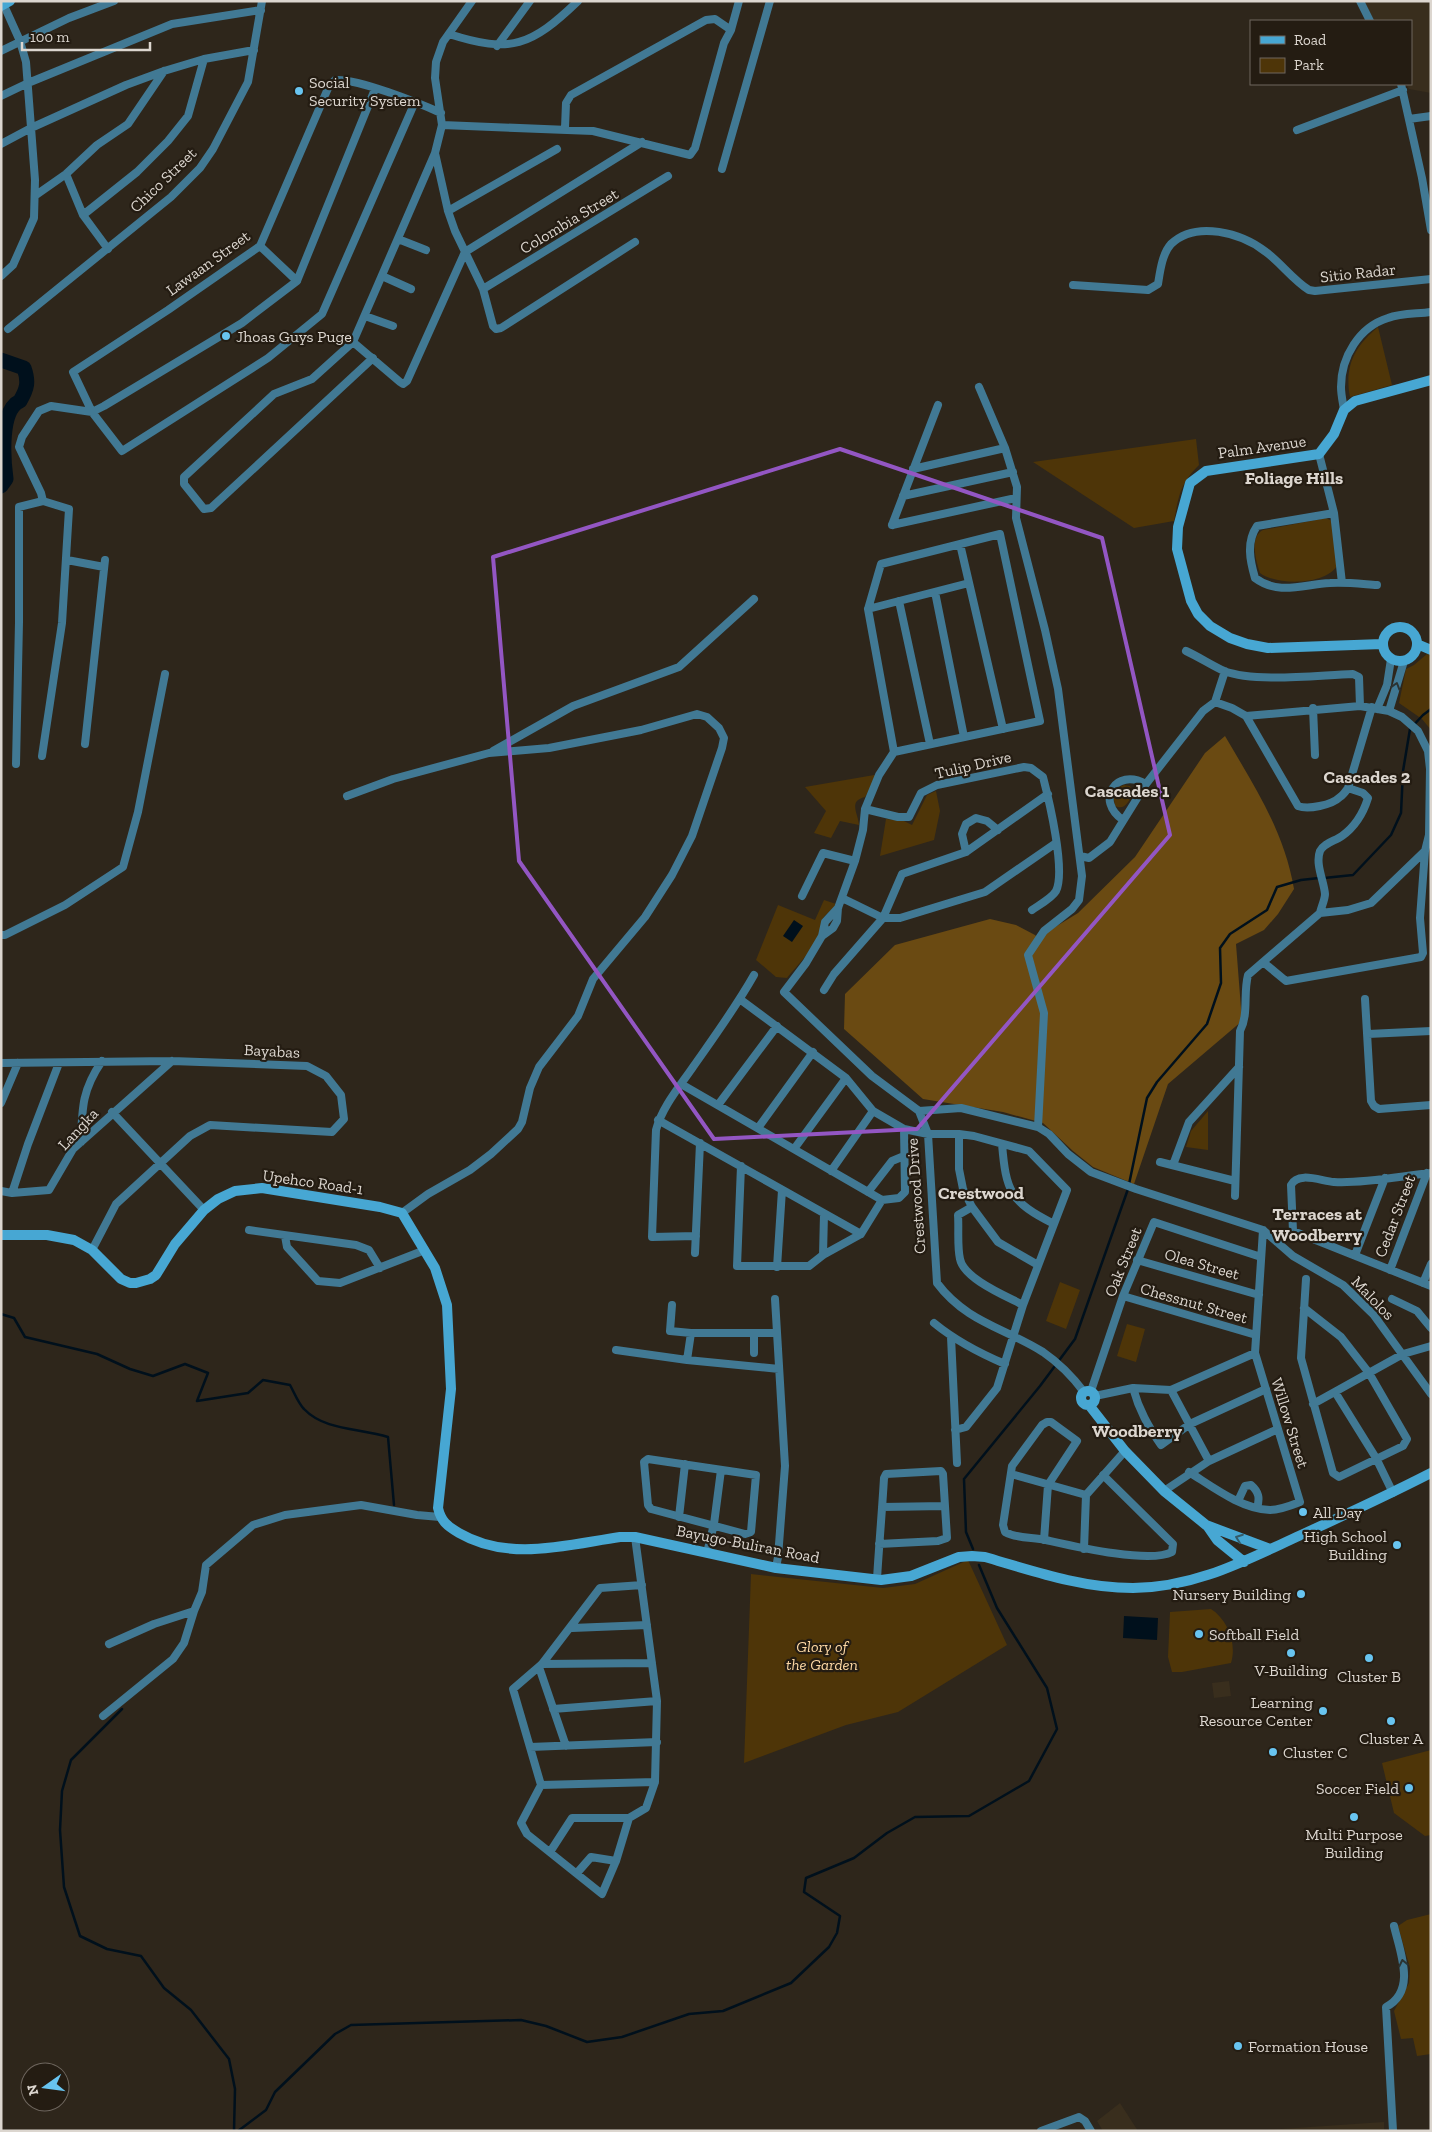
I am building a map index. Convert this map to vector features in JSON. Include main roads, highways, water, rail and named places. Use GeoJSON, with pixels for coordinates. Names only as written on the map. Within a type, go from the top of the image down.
{"type":"FeatureCollection","features":[{"type":"Feature","properties":{"kind":"water"},"geometry":{"type":"Polygon","coordinates":[[[794,920],[803,926],[792,942],[783,936],[794,920]]]}},
{"type":"Feature","properties":{"kind":"water"},"geometry":{"type":"Polygon","coordinates":[[[1124,1616],[1158,1618],[1157,1640],[1123,1638],[1124,1616]]]}},
{"type":"Feature","properties":{"kind":"waterway"},"geometry":{"type":"LineString","coordinates":[[1,360],[24,368],[27,381],[26,389],[20,401],[9,414],[6,424],[4,435],[6,479],[1,486]]}},
{"type":"Feature","properties":{"kind":"waterway"},"geometry":{"type":"LineString","coordinates":[[1324,878],[1353,875],[1391,835],[1401,813],[1403,771],[1410,729],[1431,709]]}},
{"type":"Feature","properties":{"kind":"waterway"},"geometry":{"type":"LineString","coordinates":[[973,1549],[966,1532],[964,1479],[1040,1386],[1075,1339],[1128,1189],[1147,1098],[1157,1082],[1207,1024],[1221,983],[1220,948],[1230,934],[1267,910],[1277,887],[1301,880],[1319,878]]}},
{"type":"Feature","properties":{"kind":"waterway"},"geometry":{"type":"LineString","coordinates":[[1,1314],[14,1318],[25,1337],[97,1354],[130,1369],[153,1376],[185,1364],[208,1373],[197,1401],[248,1393],[263,1380],[290,1385],[298,1401],[312,1416],[332,1425],[388,1437],[394,1505]]}},
{"type":"Feature","properties":{"kind":"waterway"},"geometry":{"type":"LineString","coordinates":[[238,2131],[266,2110],[275,2092],[335,2034],[351,2025],[521,2020],[546,2026],[587,2042],[622,2037],[689,2014],[723,2011],[791,1983],[829,1947],[837,1933],[840,1916],[804,1892],[806,1878],[854,1858],[887,1833],[915,1817],[969,1816],[1029,1781],[1057,1729],[1047,1688],[997,1608],[979,1565]]}},
{"type":"Feature","properties":{"kind":"waterway"},"geometry":{"type":"LineString","coordinates":[[122,1709],[71,1760],[62,1791],[60,1830],[64,1887],[80,1936],[107,1949],[141,1956],[164,1988],[191,2010],[229,2059],[235,2089],[234,2131]]}},
{"type":"Feature","properties":{"kind":"place","name":"Social Security System"},"geometry":{"type":"Point","coordinates":[299,91]}},
{"type":"Feature","properties":{"kind":"place","name":"Jhoas Guys Puge"},"geometry":{"type":"Point","coordinates":[226,336]}},
{"type":"Feature","properties":{"kind":"place","name":"All Day"},"geometry":{"type":"Point","coordinates":[1303,1512]}},
{"type":"Feature","properties":{"kind":"place","name":"High School Building"},"geometry":{"type":"Point","coordinates":[1397,1545]}},
{"type":"Feature","properties":{"kind":"place","name":"Nursery Building"},"geometry":{"type":"Point","coordinates":[1301,1594]}},
{"type":"Feature","properties":{"kind":"place","name":"Softball Field"},"geometry":{"type":"Point","coordinates":[1199,1634]}},
{"type":"Feature","properties":{"kind":"place","name":"V-Building"},"geometry":{"type":"Point","coordinates":[1291,1653]}},
{"type":"Feature","properties":{"kind":"place","name":"Cluster B"},"geometry":{"type":"Point","coordinates":[1369,1658]}},
{"type":"Feature","properties":{"kind":"place","name":"Learning Resource Center"},"geometry":{"type":"Point","coordinates":[1323,1711]}},
{"type":"Feature","properties":{"kind":"place","name":"Cluster A"},"geometry":{"type":"Point","coordinates":[1391,1721]}},
{"type":"Feature","properties":{"kind":"place","name":"Cluster C"},"geometry":{"type":"Point","coordinates":[1273,1752]}},
{"type":"Feature","properties":{"kind":"place","name":"Soccer Field"},"geometry":{"type":"Point","coordinates":[1409,1788]}},
{"type":"Feature","properties":{"kind":"place","name":"Multi Purpose Building"},"geometry":{"type":"Point","coordinates":[1354,1817]}},
{"type":"Feature","properties":{"kind":"place","name":"Formation House"},"geometry":{"type":"Point","coordinates":[1238,2046]}},
{"type":"Feature","properties":{"kind":"district","name":"Foliage Hills"},"geometry":{"type":"Point","coordinates":[1294,478]}},
{"type":"Feature","properties":{"kind":"district","name":"Cascades 2"},"geometry":{"type":"Point","coordinates":[1367,777]}},
{"type":"Feature","properties":{"kind":"district","name":"Cascades 1"},"geometry":{"type":"Point","coordinates":[1127,791]}},
{"type":"Feature","properties":{"kind":"district","name":"Crestwood"},"geometry":{"type":"Point","coordinates":[981,1193]}},
{"type":"Feature","properties":{"kind":"district","name":"Terraces at Woodberry"},"geometry":{"type":"Point","coordinates":[1317,1224]}},
{"type":"Feature","properties":{"kind":"district","name":"Woodberry"},"geometry":{"type":"Point","coordinates":[1137,1431]}},
{"type":"Feature","properties":{"kind":"park label","name":"Glory of the Garden"},"geometry":{"type":"Point","coordinates":[822,1655]}}]}
